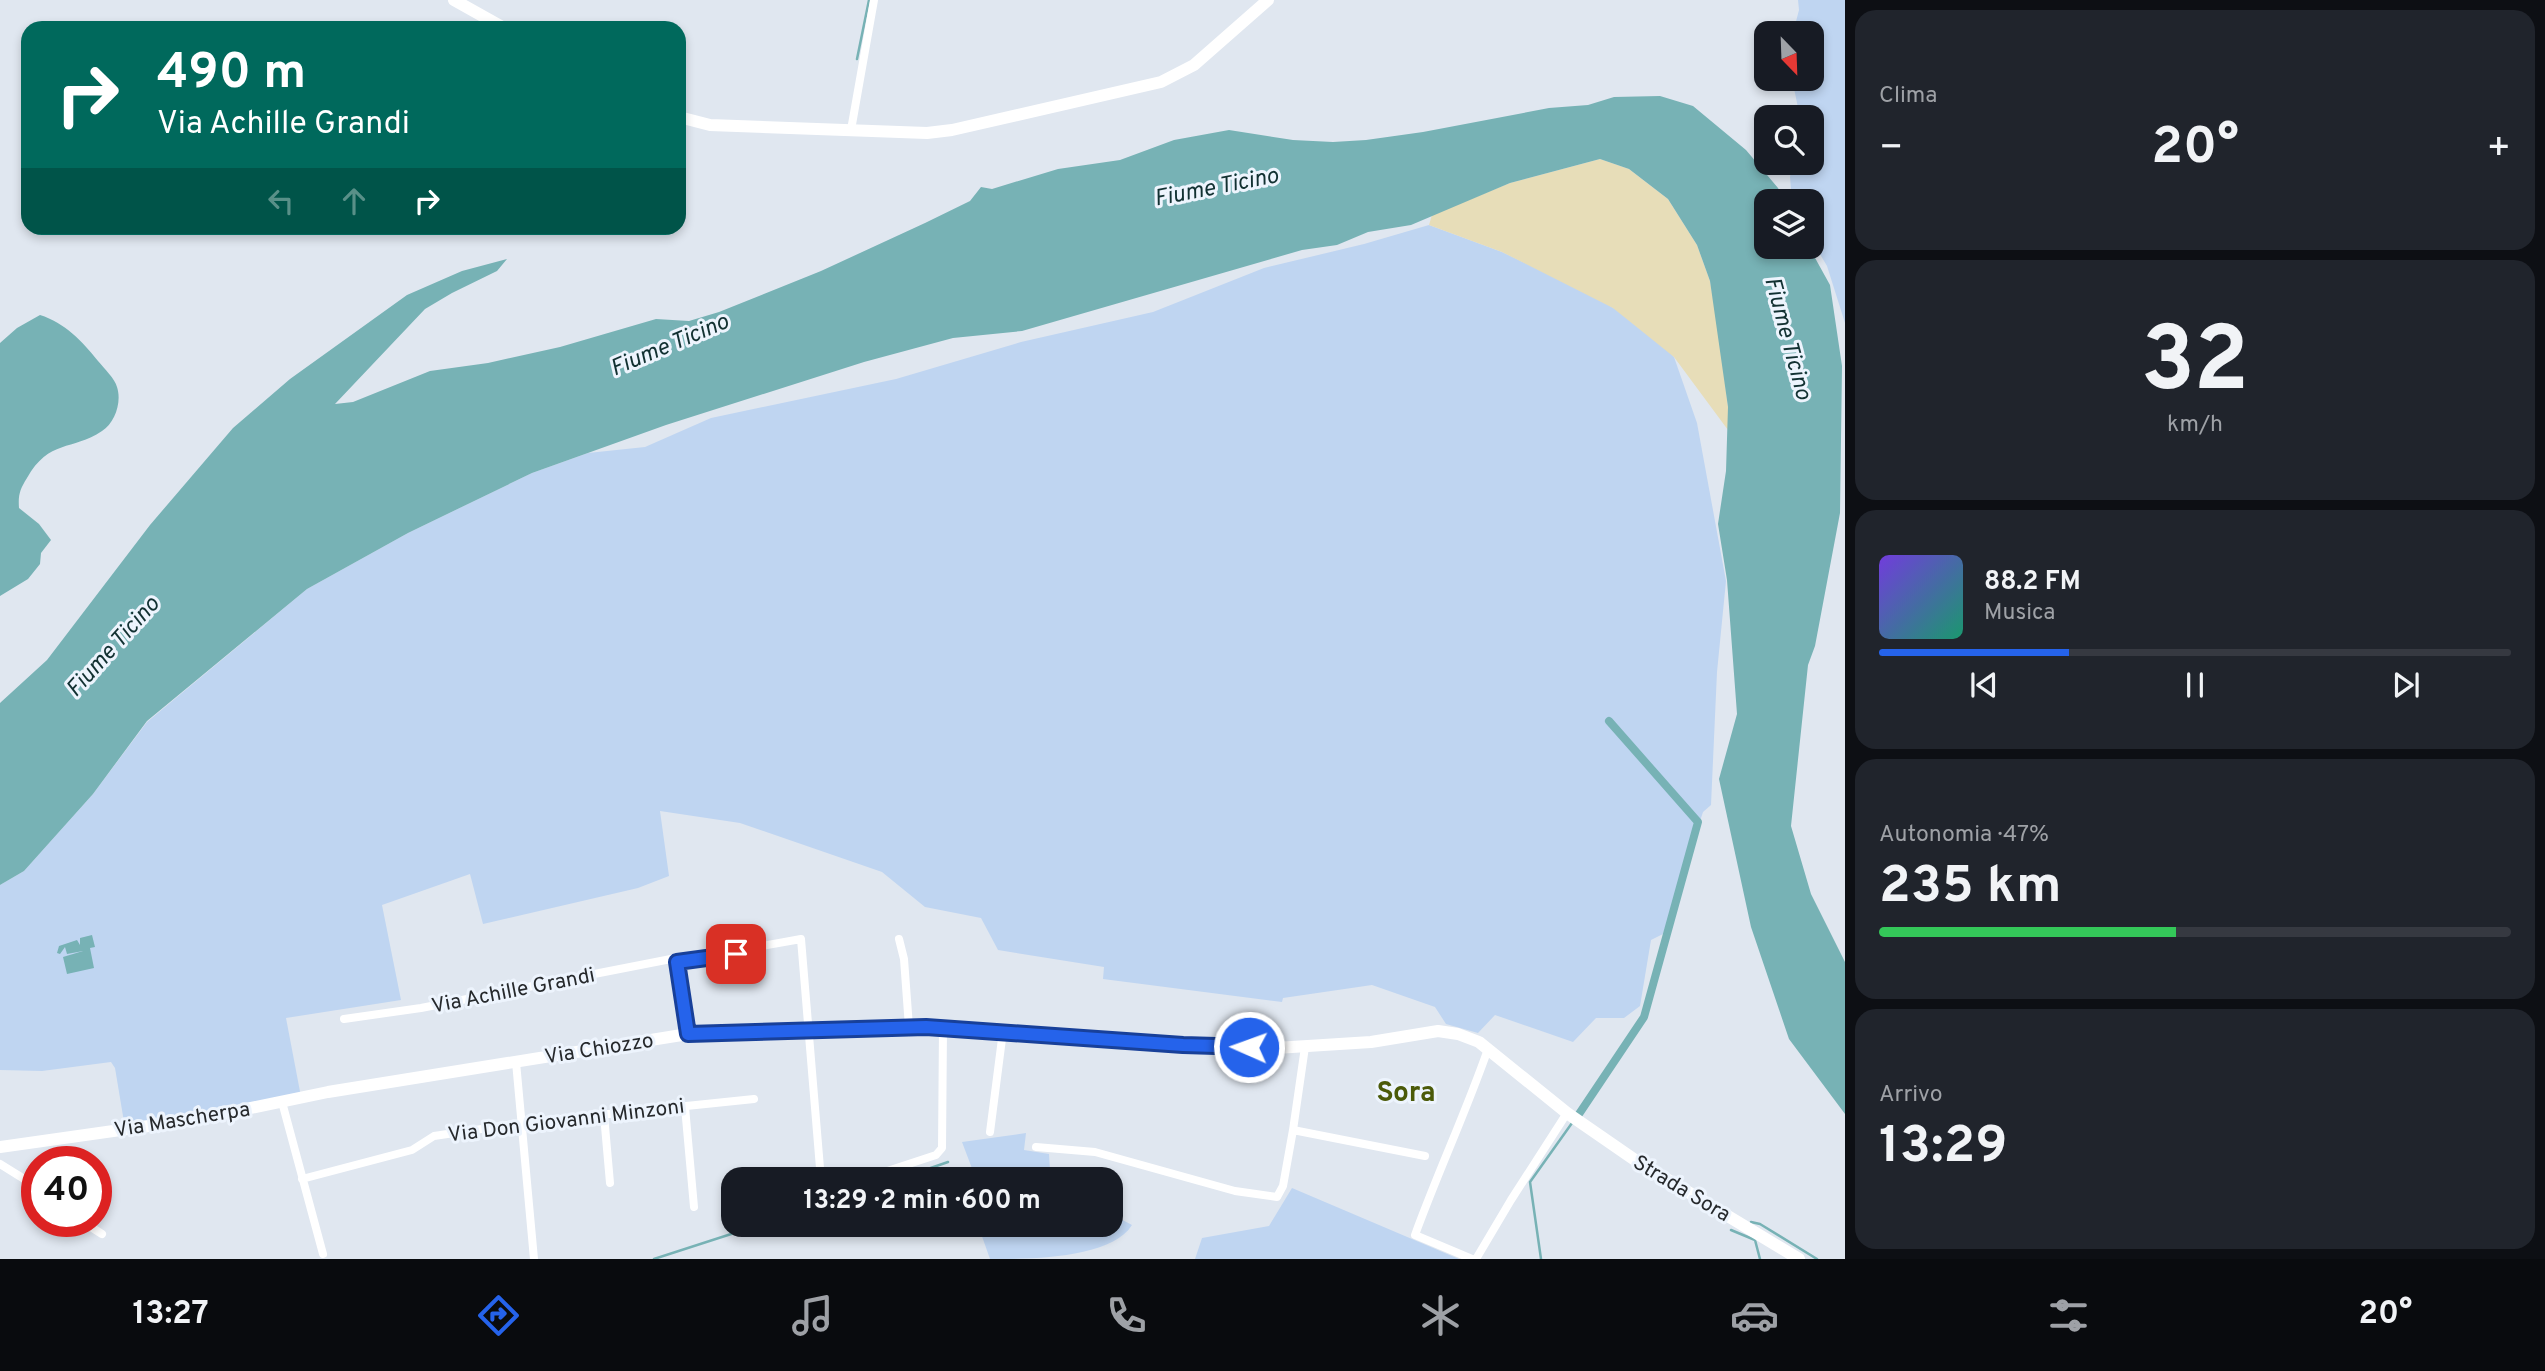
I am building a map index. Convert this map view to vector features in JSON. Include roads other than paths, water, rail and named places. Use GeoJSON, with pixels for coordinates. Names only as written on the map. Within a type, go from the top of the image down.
{"type":"FeatureCollection","features":[{"type":"Feature","properties":{"kind":"street"},"geometry":{"type":"LineString","coordinates":[[454,0],[492,21]]}},
{"type":"Feature","properties":{"kind":"street"},"geometry":{"type":"LineString","coordinates":[[851,130],[874,0]]}},
{"type":"Feature","properties":{"kind":"street"},"geometry":{"type":"LineString","coordinates":[[686,119],[710,125],[927,133],[952,130],[1161,82],[1194,65],[1268,0]]}},
{"type":"Feature","properties":{"kind":"street"},"geometry":{"type":"LineString","coordinates":[[745,949],[801,939],[820,1167]]}},
{"type":"Feature","properties":{"kind":"street"},"geometry":{"type":"LineString","coordinates":[[899,939],[904,959],[909,1027]]}},
{"type":"Feature","properties":{"kind":"street","name":"Via Achille Grandi"},"geometry":{"type":"LineString","coordinates":[[344,1019],[421,1008],[677,958],[677,962],[736,954]]}},
{"type":"Feature","properties":{"kind":"street"},"geometry":{"type":"LineString","coordinates":[[677,962],[688,1034]]}},
{"type":"Feature","properties":{"kind":"street","name":"Via Chiozzo"},"geometry":{"type":"LineString","coordinates":[[516,1062],[688,1034],[909,1027],[1003,1031],[1183,1045],[1305,1047]]}},
{"type":"Feature","properties":{"kind":"street"},"geometry":{"type":"LineString","coordinates":[[900,1167],[936,1155],[942,1148],[943,1028]]}},
{"type":"Feature","properties":{"kind":"street"},"geometry":{"type":"LineString","coordinates":[[990,1132],[1003,1031]]}},
{"type":"Feature","properties":{"kind":"street","name":"Strada Sora"},"geometry":{"type":"LineString","coordinates":[[1305,1047],[1371,1042],[1438,1031],[1458,1034],[1479,1042],[1567,1113],[1635,1160],[1800,1259]]}},
{"type":"Feature","properties":{"kind":"street"},"geometry":{"type":"LineString","coordinates":[[1036,1147],[1095,1152],[1235,1191],[1277,1197],[1283,1186],[1305,1047]]}},
{"type":"Feature","properties":{"kind":"street"},"geometry":{"type":"LineString","coordinates":[[1488,1049],[1467,1109],[1443,1161],[1415,1235],[1474,1259],[1567,1113]]}},
{"type":"Feature","properties":{"kind":"street"},"geometry":{"type":"LineString","coordinates":[[516,1062],[534,1259]]}},
{"type":"Feature","properties":{"kind":"street","name":"Via Mascherpa"},"geometry":{"type":"LineString","coordinates":[[0,1147],[198,1119],[328,1092],[516,1062]]}},
{"type":"Feature","properties":{"kind":"street","name":"Via Don Giovanni Minzoni"},"geometry":{"type":"LineString","coordinates":[[302,1179],[412,1150],[434,1136],[754,1099]]}},
{"type":"Feature","properties":{"kind":"street"},"geometry":{"type":"LineString","coordinates":[[282,1102],[323,1254]]}},
{"type":"Feature","properties":{"kind":"street"},"geometry":{"type":"LineString","coordinates":[[685,1107],[694,1207]]}},
{"type":"Feature","properties":{"kind":"street"},"geometry":{"type":"LineString","coordinates":[[604,1115],[610,1183]]}},
{"type":"Feature","properties":{"kind":"street"},"geometry":{"type":"LineString","coordinates":[[1293,1130],[1425,1156]]}},
{"type":"Feature","properties":{"kind":"street"},"geometry":{"type":"LineString","coordinates":[[0,1164],[21,1177]]}},
{"type":"Feature","properties":{"kind":"water","name":"Fiume Ticino"},"geometry":{"type":"Polygon","coordinates":[[[1660,96],[1693,106],[1746,150],[1754,160],[1754,175],[1767,175],[1779,189],[1754,189],[1754,259],[1816,259],[1830,285],[1842,366],[1840,513],[1815,646],[1808,665],[1791,826],[1811,894],[1845,962],[1845,1114],[1789,1039],[1751,927],[1719,779],[1737,714],[1727,580],[1718,524],[1726,471],[1728,407],[1710,281],[1697,245],[1668,199],[1629,169],[1600,159],[1510,183],[1411,225],[1368,232],[1337,245],[1302,250],[1022,331],[953,338],[864,362],[666,425],[532,473],[408,533],[307,589],[147,721],[93,794],[24,871],[0,885],[0,703],[47,660],[150,525],[233,428],[290,379],[407,295],[462,271],[507,259],[497,271],[425,309],[335,404],[353,402],[430,371],[488,363],[560,347],[656,319],[689,321],[719,312],[821,271],[925,223],[970,201],[981,187],[992,189],[1058,169],[1120,160],[1174,140],[1229,130],[1293,140],[1366,140],[1549,108],[1588,105],[1614,97],[1660,96]]]}},
{"type":"Feature","properties":{"kind":"water"},"geometry":{"type":"Polygon","coordinates":[[[40,315],[65,328],[92,354],[116,384],[118,405],[114,418],[107,427],[91,437],[52,451],[35,466],[27,478],[20,492],[19,508],[39,524],[51,540],[41,553],[40,564],[28,579],[0,596],[0,343],[17,328],[40,315]]]}},
{"type":"Feature","properties":{"kind":"water"},"geometry":{"type":"Polygon","coordinates":[[[92,935],[95,947],[90,948],[94,968],[67,974],[63,957],[83,951],[67,954],[65,947],[60,954],[57,953],[59,946],[77,940],[80,945],[80,938],[92,935]]]}},
{"type":"Feature","properties":{"kind":"waterway"},"geometry":{"type":"LineString","coordinates":[[857,59],[869,0]]}},
{"type":"Feature","properties":{"kind":"waterway"},"geometry":{"type":"LineString","coordinates":[[1577,1117],[1644,1017],[1698,822],[1609,721]]}},
{"type":"Feature","properties":{"kind":"waterway"},"geometry":{"type":"LineString","coordinates":[[1541,1259],[1530,1182],[1572,1123]]}},
{"type":"Feature","properties":{"kind":"waterway"},"geometry":{"type":"LineString","coordinates":[[934,1167],[948,1162]]}},
{"type":"Feature","properties":{"kind":"waterway"},"geometry":{"type":"LineString","coordinates":[[1751,1222],[1760,1224],[1817,1259]]}},
{"type":"Feature","properties":{"kind":"waterway"},"geometry":{"type":"LineString","coordinates":[[1731,1230],[1755,1240],[1760,1259]]}},
{"type":"Feature","properties":{"kind":"waterway"},"geometry":{"type":"LineString","coordinates":[[654,1259],[722,1237]]}},
{"type":"Feature","properties":{"kind":"district","name":"Sora"},"geometry":{"type":"Point","coordinates":[1406,1091]}}]}
